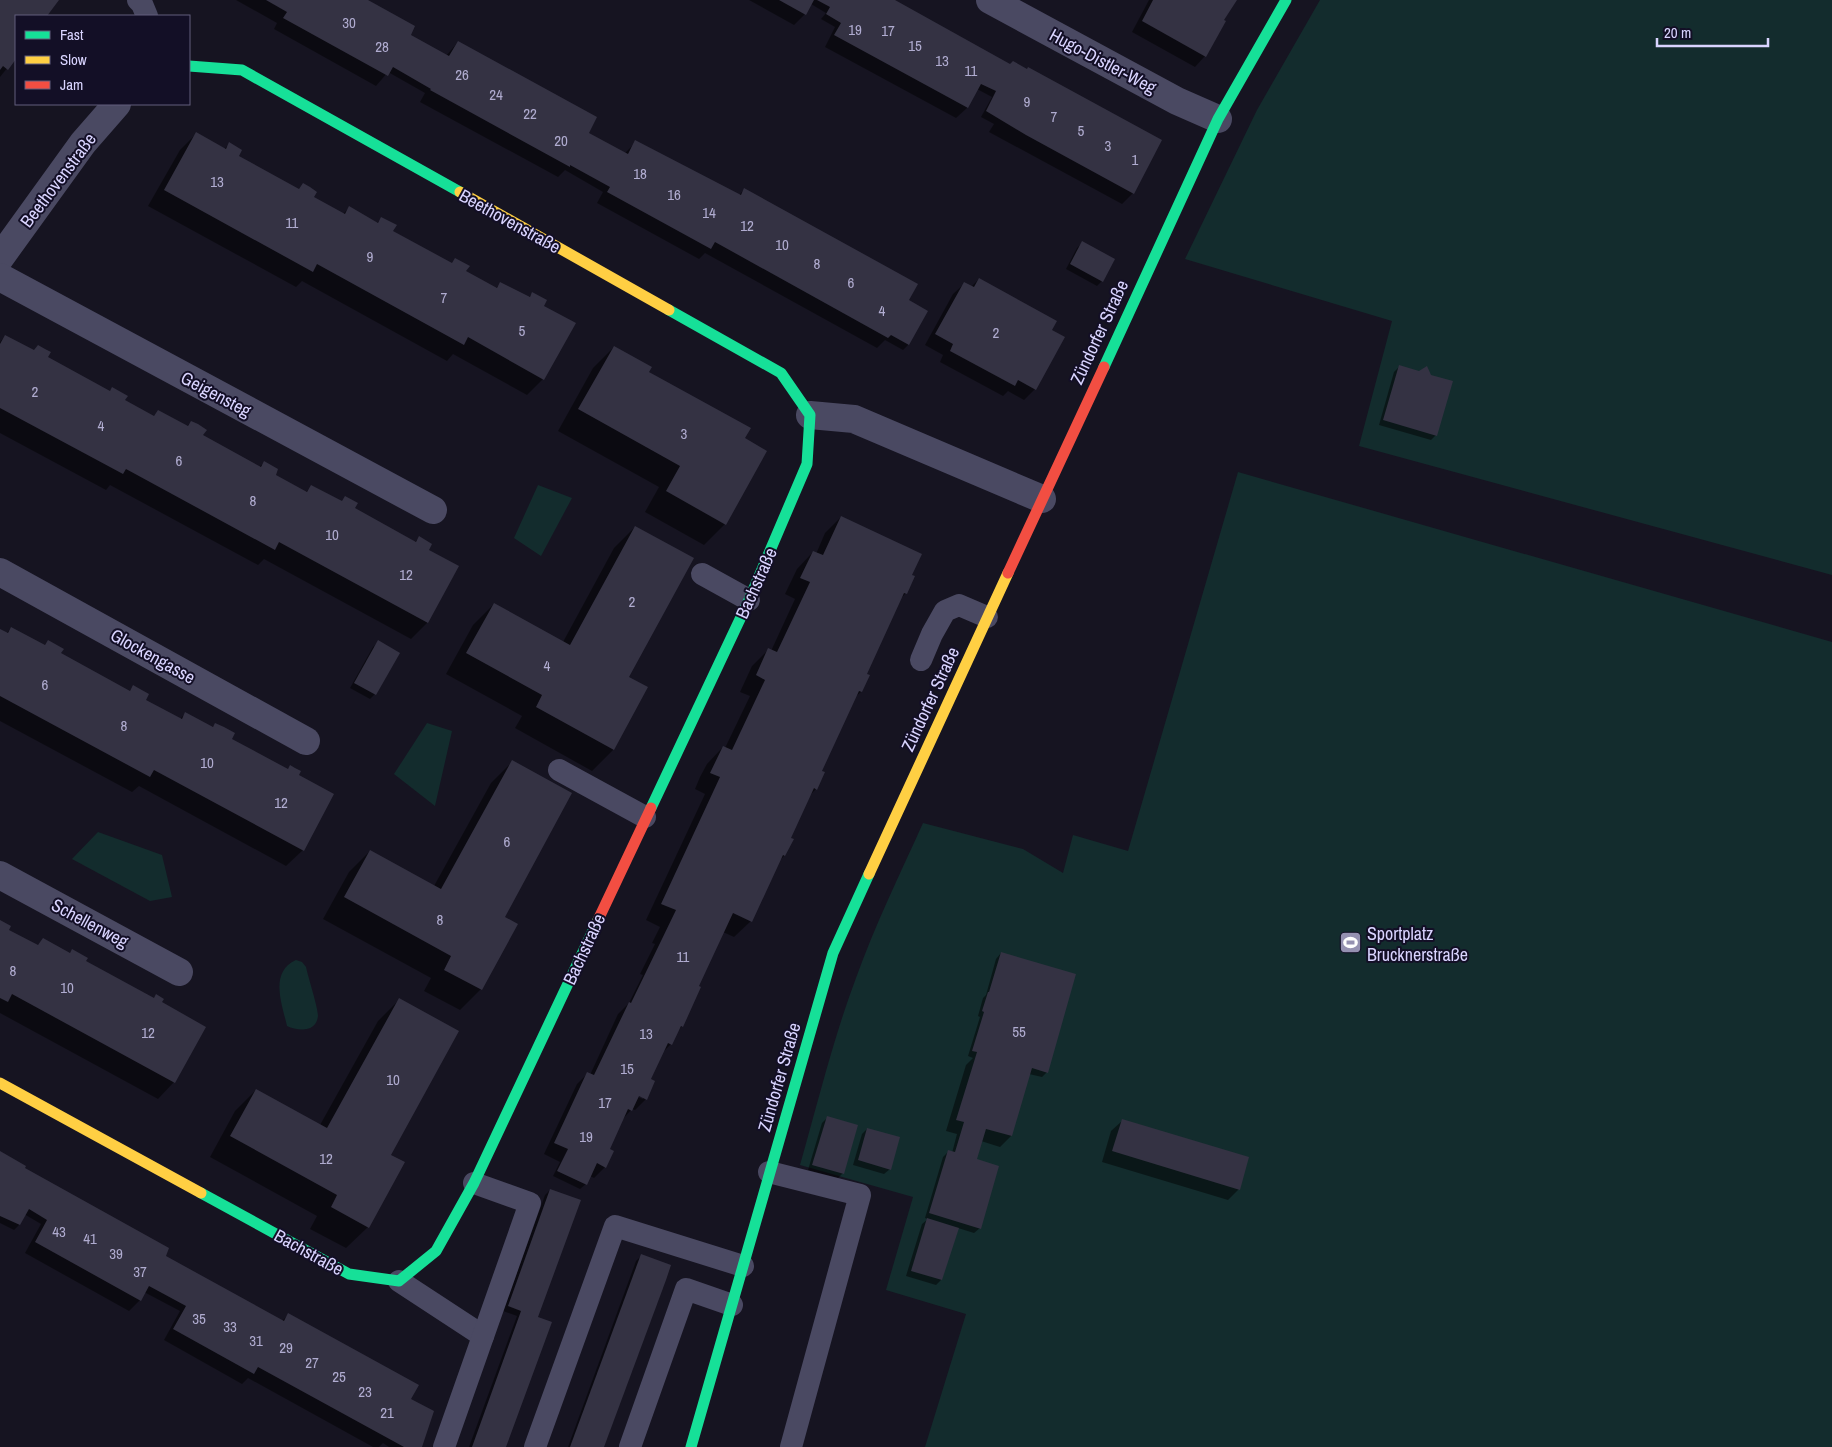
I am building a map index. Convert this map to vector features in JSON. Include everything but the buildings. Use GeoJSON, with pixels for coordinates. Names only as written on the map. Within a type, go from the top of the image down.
{"type":"FeatureCollection","features":[{"type":"Feature","properties":{"kind":"street","name":"Hugo-Distler-Weg"},"geometry":{"type":"LineString","coordinates":[[990,0],[1177,101],[1218,119]]}},
{"type":"Feature","properties":{"kind":"street","name":"Zündorfer Straße"},"geometry":{"type":"LineString","coordinates":[[691,1447],[833,953],[1218,119],[1286,0]]}},
{"type":"Feature","properties":{"kind":"street","name":"Beethovenstraße"},"geometry":{"type":"LineString","coordinates":[[190,66],[242,70],[250,74],[780,373],[810,415]]}},
{"type":"Feature","properties":{"kind":"street","name":"Beethovenstraße"},"geometry":{"type":"LineString","coordinates":[[0,258],[83,143],[117,105]]}},
{"type":"Feature","properties":{"kind":"street","name":"Geigensteg"},"geometry":{"type":"LineString","coordinates":[[0,277],[433,510]]}},
{"type":"Feature","properties":{"kind":"street"},"geometry":{"type":"LineString","coordinates":[[810,415],[854,419],[1042,499]]}},
{"type":"Feature","properties":{"kind":"street","name":"Bachstraße"},"geometry":{"type":"LineString","coordinates":[[0,1084],[349,1274],[399,1280],[436,1251],[474,1183],[749,600],[807,464],[810,415]]}},
{"type":"Feature","properties":{"kind":"street","name":"Glockengasse"},"geometry":{"type":"LineString","coordinates":[[0,572],[306,741]]}},
{"type":"Feature","properties":{"kind":"street","name":"Schellenweg"},"geometry":{"type":"LineString","coordinates":[[0,875],[179,972]]}},
{"type":"Feature","properties":{"kind":"lane"},"geometry":{"type":"LineString","coordinates":[[138,0],[147,15]]}},
{"type":"Feature","properties":{"kind":"lane"},"geometry":{"type":"LineString","coordinates":[[702,574],[749,600]]}},
{"type":"Feature","properties":{"kind":"lane"},"geometry":{"type":"LineString","coordinates":[[921,660],[932,634],[945,611],[959,605],[987,617]]}},
{"type":"Feature","properties":{"kind":"lane"},"geometry":{"type":"LineString","coordinates":[[559,770],[646,817]]}},
{"type":"Feature","properties":{"kind":"lane"},"geometry":{"type":"LineString","coordinates":[[770,1172],[860,1195],[791,1447]]}},
{"type":"Feature","properties":{"kind":"lane"},"geometry":{"type":"LineString","coordinates":[[444,1447],[530,1203],[474,1183]]}},
{"type":"Feature","properties":{"kind":"lane"},"geometry":{"type":"LineString","coordinates":[[535,1447],[615,1226],[743,1266]]}},
{"type":"Feature","properties":{"kind":"lane"},"geometry":{"type":"LineString","coordinates":[[399,1280],[483,1336]]}},
{"type":"Feature","properties":{"kind":"lane"},"geometry":{"type":"LineString","coordinates":[[630,1447],[686,1289],[732,1305]]}},
{"type":"Feature","properties":{"kind":"green space"},"geometry":{"type":"Polygon","coordinates":[[[1320,0],[1832,0],[1832,575],[1359,446],[1392,321],[1185,259],[1257,110],[1320,0]]]}},
{"type":"Feature","properties":{"kind":"green space","name":"Sportplatz Brucknerstraße"},"geometry":{"type":"Polygon","coordinates":[[[1238,472],[1832,642],[1832,1447],[925,1447],[966,1314],[886,1290],[913,1197],[800,1165],[840,1024],[871,939],[923,823],[1023,849],[1063,873],[1073,835],[1128,851],[1238,472]]]}},
{"type":"Feature","properties":{"kind":"green space"},"geometry":{"type":"Polygon","coordinates":[[[538,485],[572,498],[541,556],[514,538],[538,485]]]}},
{"type":"Feature","properties":{"kind":"green space"},"geometry":{"type":"Polygon","coordinates":[[[427,723],[452,731],[435,806],[394,774],[427,723]]]}},
{"type":"Feature","properties":{"kind":"green space"},"geometry":{"type":"Polygon","coordinates":[[[98,832],[162,855],[172,897],[150,901],[72,859],[98,832]]]}},
{"type":"Feature","properties":{"kind":"green space"},"geometry":{"type":"Polygon","coordinates":[[[296,960],[302,962],[306,967],[318,1012],[317,1022],[310,1028],[301,1030],[287,1026],[280,989],[282,972],[296,960]]]}},
{"type":"Feature","properties":{"kind":"traffic: fast"},"geometry":{"type":"LineString","coordinates":[[1104,367],[1218,119],[1286,0]]}},
{"type":"Feature","properties":{"kind":"traffic: fast"},"geometry":{"type":"LineString","coordinates":[[190,66],[242,70],[460,192]]}},
{"type":"Feature","properties":{"kind":"traffic: fast"},"geometry":{"type":"LineString","coordinates":[[651,808],[749,600],[807,464],[810,415],[781,373],[669,310]]}},
{"type":"Feature","properties":{"kind":"traffic: fast"},"geometry":{"type":"LineString","coordinates":[[691,1447],[833,953],[869,874]]}},
{"type":"Feature","properties":{"kind":"traffic: fast"},"geometry":{"type":"LineString","coordinates":[[201,1193],[349,1274],[399,1281],[436,1251],[474,1183],[598,920]]}},
{"type":"Feature","properties":{"kind":"traffic: slow"},"geometry":{"type":"LineString","coordinates":[[460,192],[669,310]]}},
{"type":"Feature","properties":{"kind":"traffic: slow"},"geometry":{"type":"LineString","coordinates":[[869,874],[1008,573]]}},
{"type":"Feature","properties":{"kind":"traffic: slow"},"geometry":{"type":"LineString","coordinates":[[0,1083],[201,1193]]}},
{"type":"Feature","properties":{"kind":"traffic: jam"},"geometry":{"type":"LineString","coordinates":[[1008,573],[1104,367]]}},
{"type":"Feature","properties":{"kind":"traffic: jam"},"geometry":{"type":"LineString","coordinates":[[598,920],[651,808]]}},
{"type":"Feature","properties":{"kind":"place","name":"Sportplatz Brucknerstraße"},"geometry":{"type":"Point","coordinates":[1351,943]}}]}
